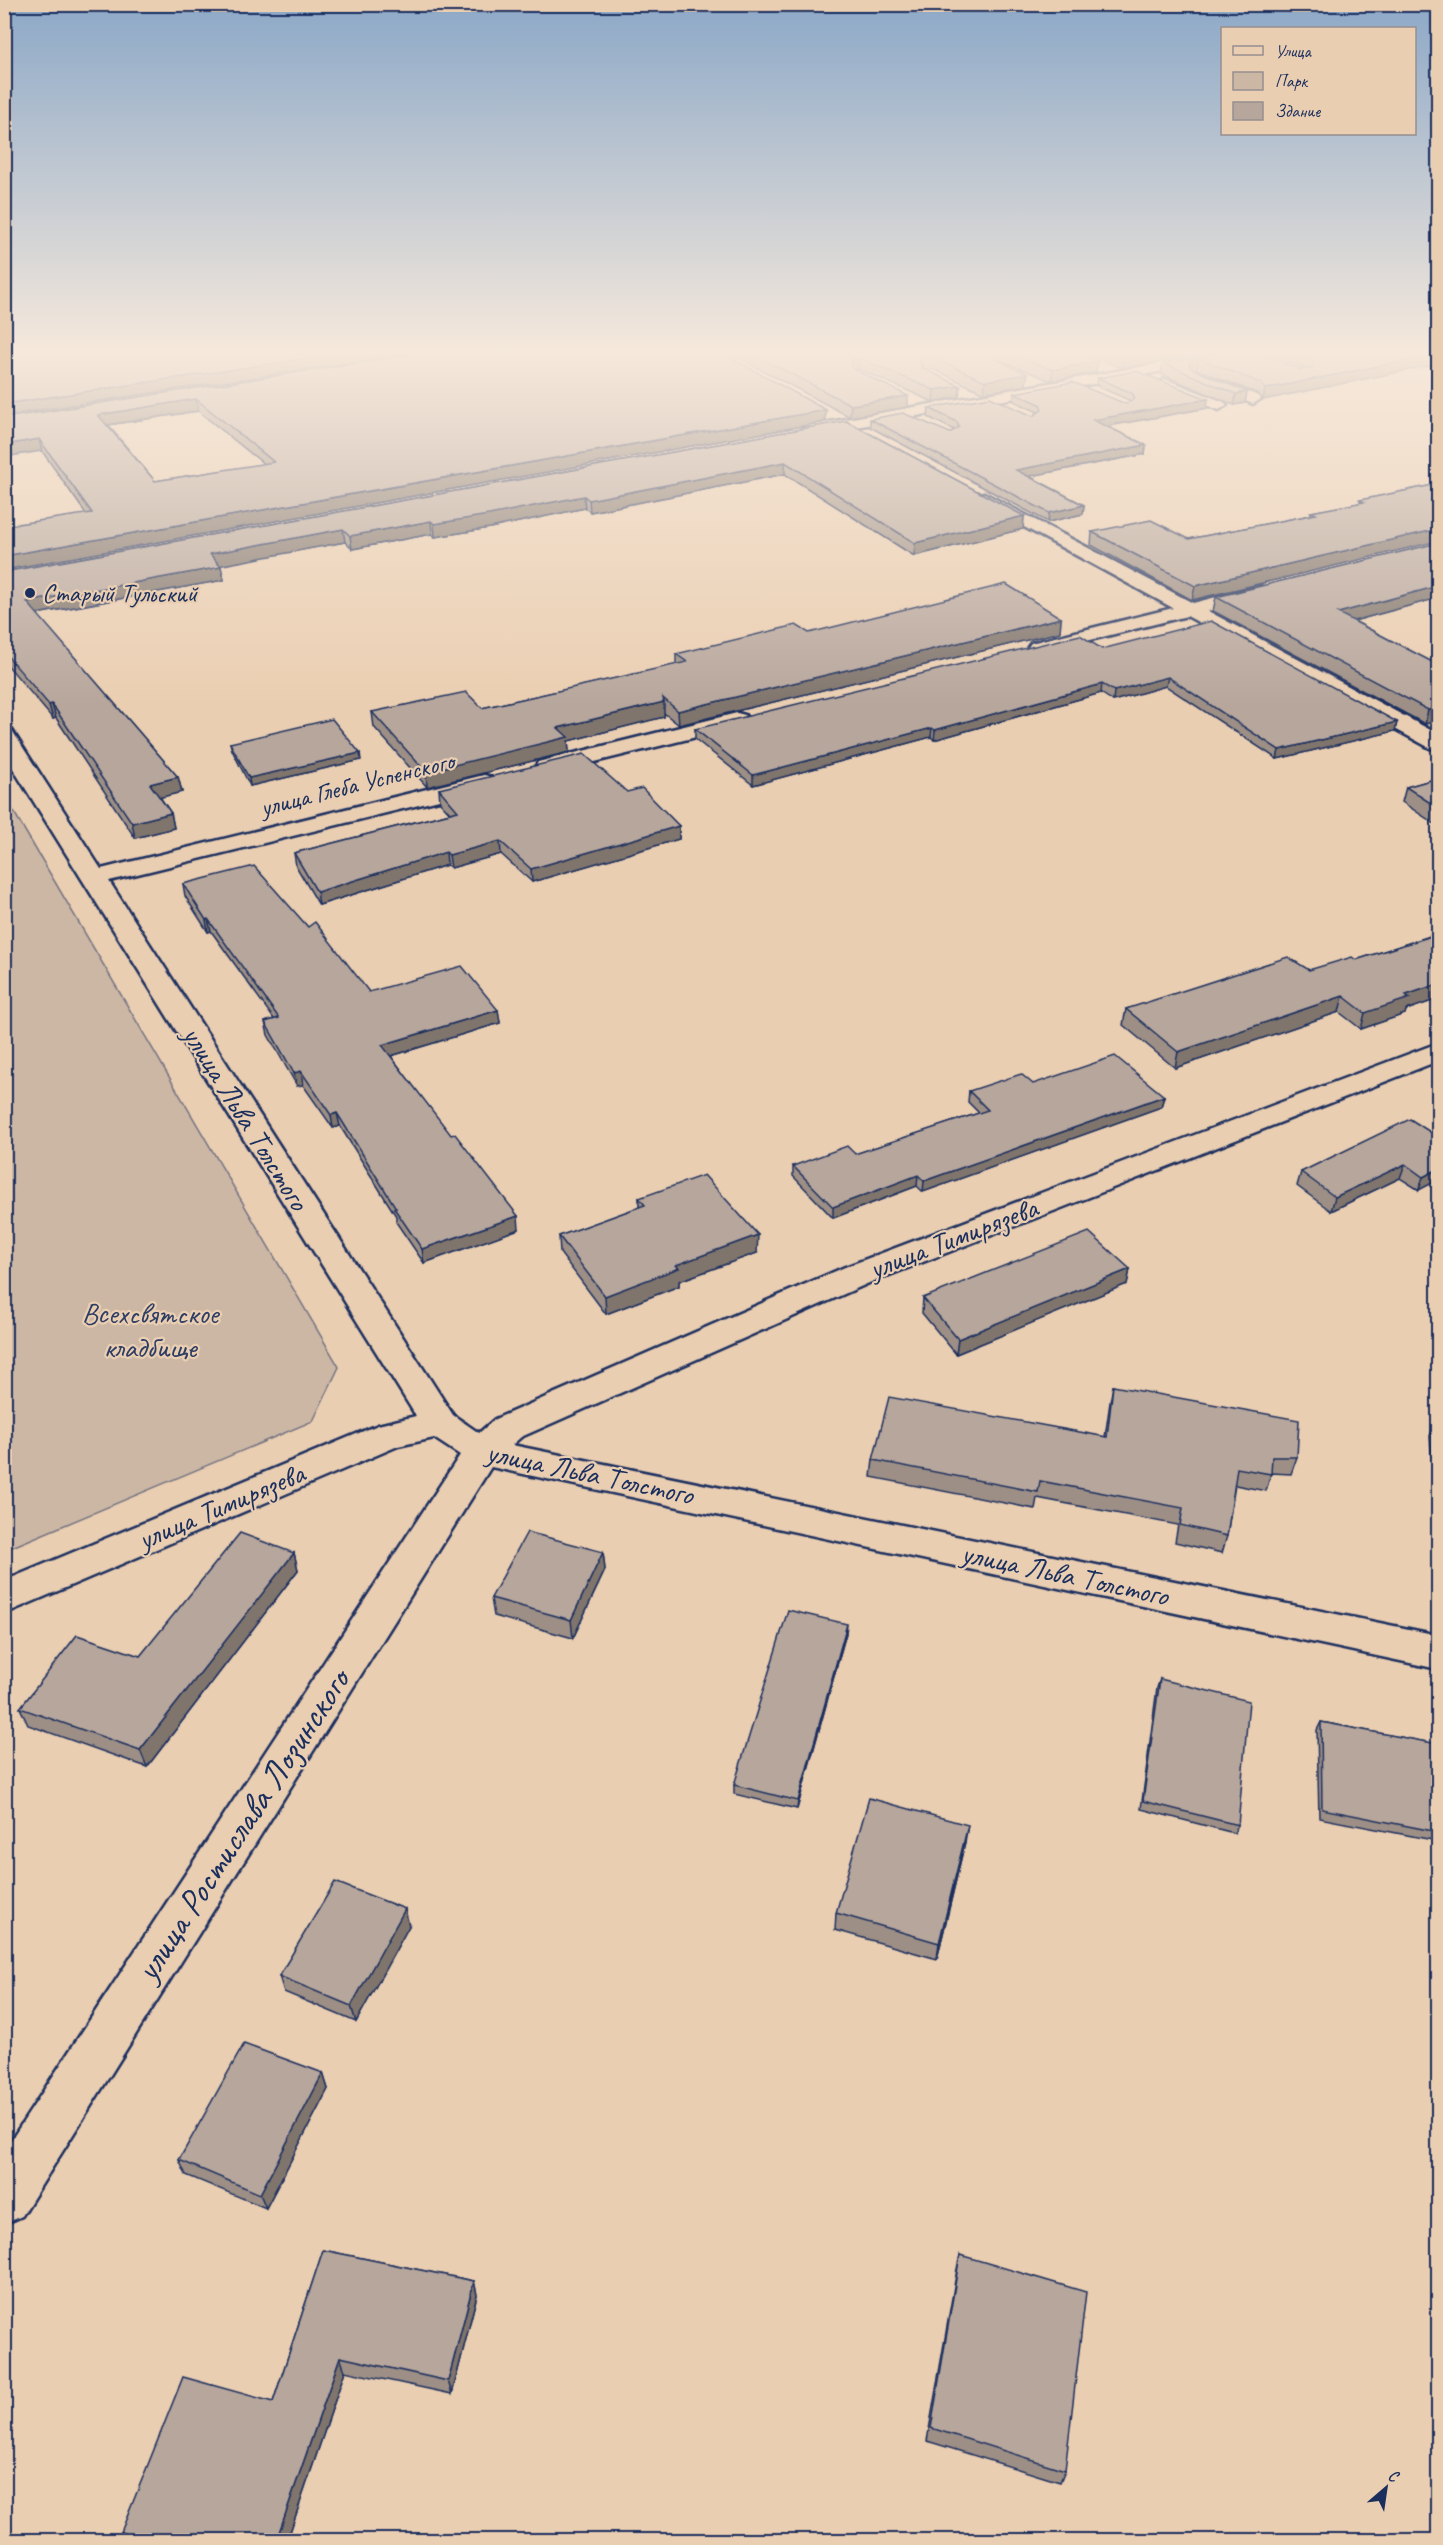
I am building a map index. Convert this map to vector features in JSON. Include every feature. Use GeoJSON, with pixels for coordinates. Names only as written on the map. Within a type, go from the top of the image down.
{"type":"FeatureCollection","features":[{"type":"Feature","properties":{"kind":"street"},"geometry":{"type":"LineString","coordinates":[[968,490],[1438,743]]}},
{"type":"Feature","properties":{"kind":"street"},"geometry":{"type":"LineString","coordinates":[[1015,652],[1280,587]]}},
{"type":"Feature","properties":{"kind":"street"},"geometry":{"type":"LineString","coordinates":[[526,772],[759,715]]}},
{"type":"Feature","properties":{"kind":"street","name":"улица Льва Толстого"},"geometry":{"type":"LineString","coordinates":[[4,735],[440,1424],[462,1442],[481,1452],[1438,1652]]}},
{"type":"Feature","properties":{"kind":"street","name":"улица Глеба Успенского"},"geometry":{"type":"LineString","coordinates":[[93,878],[503,777]]}},
{"type":"Feature","properties":{"kind":"street","name":"улица Тимирязева"},"geometry":{"type":"LineString","coordinates":[[481,1452],[508,1428],[857,1275],[1438,1051]]}},
{"type":"Feature","properties":{"kind":"street","name":"улица Тимирязева"},"geometry":{"type":"LineString","coordinates":[[4,1598],[392,1434],[440,1424]]}},
{"type":"Feature","properties":{"kind":"street","name":"улица Ростислава Лозинского"},"geometry":{"type":"LineString","coordinates":[[4,2198],[481,1452]]}},
{"type":"Feature","properties":{"kind":"green space","name":"Всехсвятское кладбище"},"geometry":{"type":"Polygon","coordinates":[[[4,795],[339,1367],[313,1421],[5,1550],[4,795]]]}},
{"type":"Feature","properties":{"kind":"building"},"geometry":{"type":"Polygon","coordinates":[[[60,468],[144,468],[155,481],[238,468],[501,468],[4,556],[4,526],[92,513],[60,468]]]}},
{"type":"Feature","properties":{"kind":"building"},"geometry":{"type":"Polygon","coordinates":[[[585,468],[755,468],[589,500],[584,496],[434,524],[431,521],[350,536],[343,529],[210,554],[221,567],[27,602],[178,777],[150,784],[171,813],[132,823],[52,704],[49,705],[4,652],[4,572],[585,468]]]}},
{"type":"Feature","properties":{"kind":"building"},"geometry":{"type":"Polygon","coordinates":[[[794,468],[934,468],[1024,516],[915,543],[794,468]]]}},
{"type":"Feature","properties":{"kind":"building"},"geometry":{"type":"Polygon","coordinates":[[[963,468],[1028,468],[1016,470],[1084,505],[1049,513],[963,468]]]}},
{"type":"Feature","properties":{"kind":"building"},"geometry":{"type":"Polygon","coordinates":[[[1438,484],[1438,529],[1195,586],[1092,532],[1151,520],[1189,539],[1316,514],[1311,512],[1438,484]]]}},
{"type":"Feature","properties":{"kind":"building"},"geometry":{"type":"Polygon","coordinates":[[[1438,543],[1438,586],[1338,613],[1438,665],[1438,708],[1428,710],[1216,597],[1438,543]]]}},
{"type":"Feature","properties":{"kind":"building"},"geometry":{"type":"Polygon","coordinates":[[[1006,584],[1061,618],[678,711],[663,698],[664,702],[558,728],[568,737],[426,772],[372,712],[466,692],[482,708],[687,662],[676,654],[796,625],[809,633],[1006,584]]]}},
{"type":"Feature","properties":{"kind":"building"},"geometry":{"type":"Polygon","coordinates":[[[1211,621],[1397,722],[1279,750],[1168,677],[1114,691],[1102,684],[935,730],[932,728],[753,775],[695,729],[1080,635],[1102,649],[1211,621]]]}},
{"type":"Feature","properties":{"kind":"building"},"geometry":{"type":"Polygon","coordinates":[[[332,719],[360,753],[249,778],[230,743],[332,719]]]}},
{"type":"Feature","properties":{"kind":"building"},"geometry":{"type":"Polygon","coordinates":[[[584,754],[627,792],[642,788],[679,826],[531,869],[500,841],[449,855],[446,852],[317,892],[294,853],[458,811],[439,789],[584,754]]]}},
{"type":"Feature","properties":{"kind":"building"},"geometry":{"type":"Polygon","coordinates":[[[1438,778],[1438,808],[1406,787],[1438,778]]]}},
{"type":"Feature","properties":{"kind":"building"},"geometry":{"type":"Polygon","coordinates":[[[254,866],[308,927],[315,922],[369,992],[462,966],[498,1010],[382,1045],[451,1135],[455,1134],[518,1216],[422,1249],[394,1208],[396,1208],[337,1113],[331,1115],[301,1071],[294,1073],[265,1022],[279,1018],[208,919],[206,920],[183,884],[254,866]]]}},
{"type":"Feature","properties":{"kind":"building"},"geometry":{"type":"Polygon","coordinates":[[[1438,934],[1438,984],[1406,995],[1410,998],[1365,1013],[1343,996],[1178,1052],[1126,1009],[1288,957],[1309,970],[1352,957],[1356,960],[1438,934]]]}},
{"type":"Feature","properties":{"kind":"building"},"geometry":{"type":"Polygon","coordinates":[[[1115,1056],[1164,1096],[924,1181],[918,1175],[833,1207],[793,1166],[847,1146],[855,1154],[988,1110],[969,1091],[1021,1074],[1033,1084],[1115,1056]]]}},
{"type":"Feature","properties":{"kind":"building"},"geometry":{"type":"Polygon","coordinates":[[[1410,1119],[1438,1137],[1438,1169],[1423,1177],[1405,1164],[1335,1197],[1301,1172],[1410,1119]]]}},
{"type":"Feature","properties":{"kind":"building"},"geometry":{"type":"Polygon","coordinates":[[[704,1175],[758,1235],[676,1265],[679,1268],[605,1296],[559,1236],[645,1205],[639,1198],[704,1175]]]}},
{"type":"Feature","properties":{"kind":"building"},"geometry":{"type":"Polygon","coordinates":[[[1089,1232],[1130,1269],[958,1339],[923,1298],[1089,1232]]]}},
{"type":"Feature","properties":{"kind":"building"},"geometry":{"type":"Polygon","coordinates":[[[1113,1386],[1299,1420],[1297,1457],[1272,1457],[1271,1474],[1237,1468],[1227,1536],[1180,1525],[1183,1508],[1040,1481],[1038,1492],[873,1460],[889,1397],[1107,1437],[1113,1386]]]}},
{"type":"Feature","properties":{"kind":"building"},"geometry":{"type":"Polygon","coordinates":[[[527,1532],[603,1552],[571,1620],[491,1598],[527,1532]]]}},
{"type":"Feature","properties":{"kind":"building"},"geometry":{"type":"Polygon","coordinates":[[[240,1533],[294,1553],[140,1750],[20,1708],[77,1635],[140,1656],[240,1533]]]}},
{"type":"Feature","properties":{"kind":"building"},"geometry":{"type":"Polygon","coordinates":[[[788,1610],[847,1624],[798,1801],[734,1785],[788,1610]]]}},
{"type":"Feature","properties":{"kind":"building"},"geometry":{"type":"Polygon","coordinates":[[[1160,1679],[1249,1701],[1238,1825],[1143,1801],[1160,1679]]]}},
{"type":"Feature","properties":{"kind":"building"},"geometry":{"type":"Polygon","coordinates":[[[1321,1722],[1438,1744],[1438,1832],[1322,1809],[1321,1722]]]}},
{"type":"Feature","properties":{"kind":"building"},"geometry":{"type":"Polygon","coordinates":[[[869,1798],[968,1825],[939,1943],[836,1913],[869,1798]]]}},
{"type":"Feature","properties":{"kind":"building"},"geometry":{"type":"Polygon","coordinates":[[[335,1882],[405,1909],[351,2006],[279,1976],[335,1882]]]}},
{"type":"Feature","properties":{"kind":"building"},"geometry":{"type":"Polygon","coordinates":[[[244,2044],[323,2073],[260,2194],[179,2160],[244,2044]]]}},
{"type":"Feature","properties":{"kind":"building"},"geometry":{"type":"Polygon","coordinates":[[[323,2250],[474,2281],[448,2381],[340,2357],[276,2541],[150,2541],[121,2532],[183,2377],[273,2402],[323,2250]]]}},
{"type":"Feature","properties":{"kind":"building"},"geometry":{"type":"Polygon","coordinates":[[[960,2255],[1086,2292],[1065,2470],[931,2428],[960,2255]]]}},
{"type":"Feature","properties":{"kind":"place","name":"Старый Тульский"},"geometry":{"type":"Point","coordinates":[30,593]}}]}
